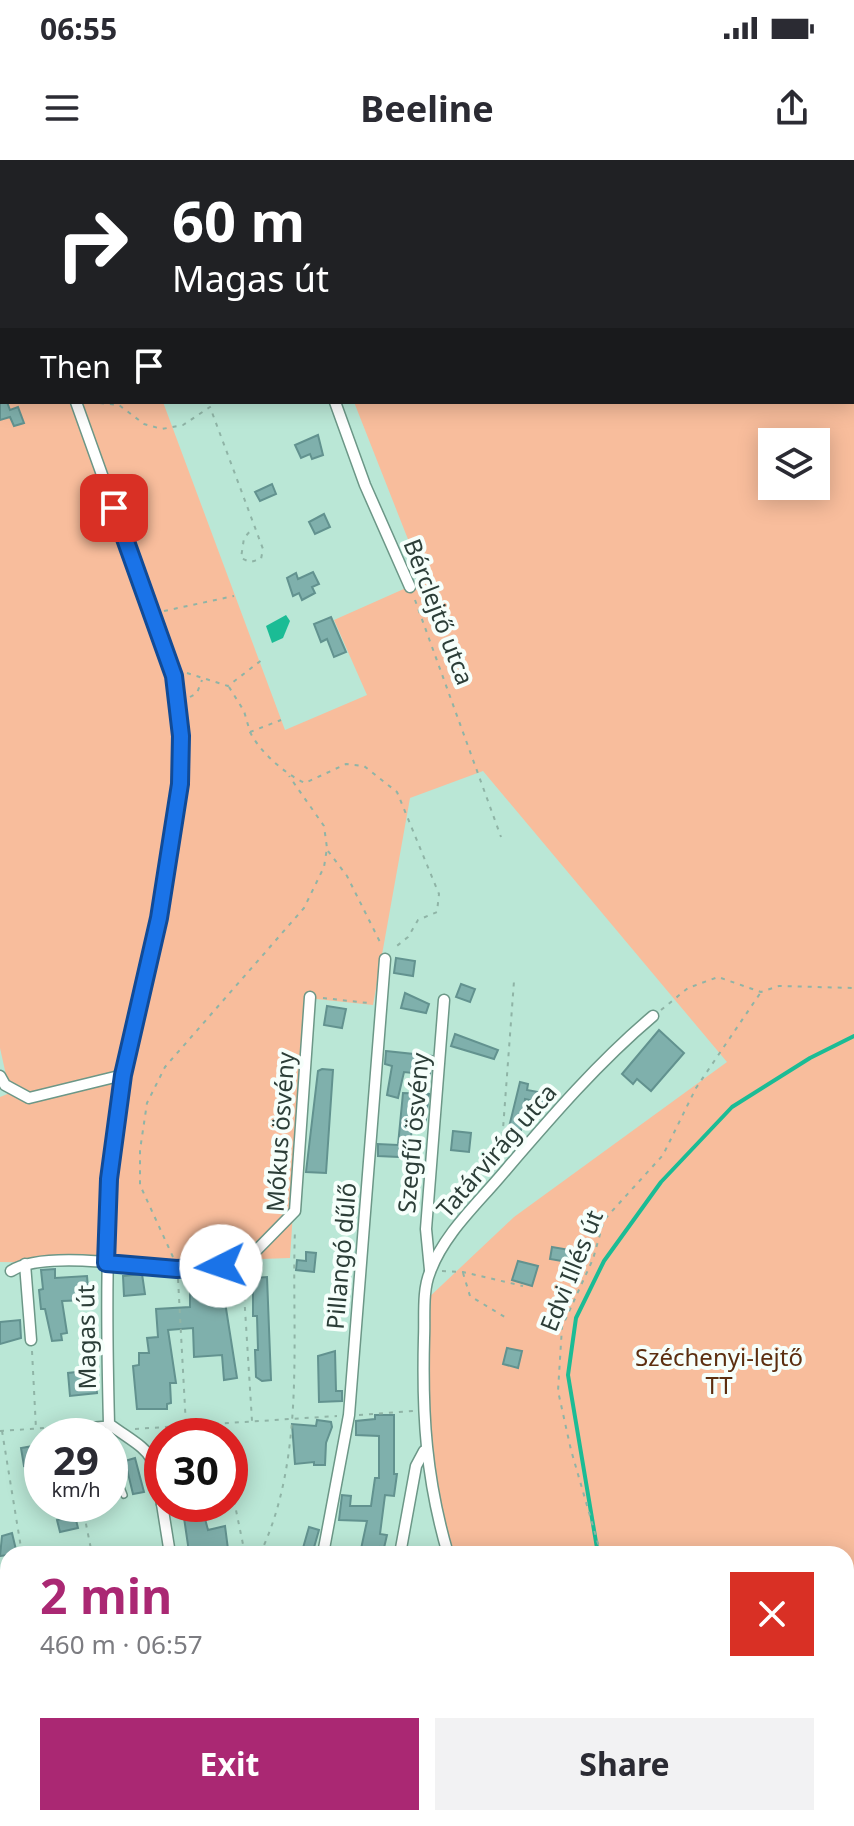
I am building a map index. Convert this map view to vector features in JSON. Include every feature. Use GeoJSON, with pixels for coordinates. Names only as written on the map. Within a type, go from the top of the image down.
{"type":"FeatureCollection","features":[{"type":"Feature","properties":{"kind":"street","name":"Magas út"},"geometry":{"type":"LineString","coordinates":[[77,404],[171,667],[180,703],[180,784],[159,918],[123,1075],[109,1179],[106,1263],[112,1418]]}},
{"type":"Feature","properties":{"kind":"street","name":"Bérclejtő utca"},"geometry":{"type":"LineString","coordinates":[[336,404],[365,485],[410,587]]}},
{"type":"Feature","properties":{"kind":"street","name":"Pillangó dűlő"},"geometry":{"type":"LineString","coordinates":[[324,1546],[349,1415],[384,954]]}},
{"type":"Feature","properties":{"kind":"street","name":"Mókus ösvény"},"geometry":{"type":"LineString","coordinates":[[295,1211],[310,997]]}},
{"type":"Feature","properties":{"kind":"street","name":"Szegfű ösvény"},"geometry":{"type":"LineString","coordinates":[[430,1270],[426,1229],[444,1000]]}},
{"type":"Feature","properties":{"kind":"street","name":"Tatárvirág utca"},"geometry":{"type":"LineString","coordinates":[[446,1546],[424,1451],[422,1395],[430,1270],[460,1223],[501,1176],[609,1054],[653,1016]]}},
{"type":"Feature","properties":{"kind":"street"},"geometry":{"type":"LineString","coordinates":[[0,1076],[5,1085],[29,1098],[123,1075]]}},
{"type":"Feature","properties":{"kind":"street"},"geometry":{"type":"LineString","coordinates":[[11,1271],[25,1264],[106,1263],[177,1269],[243,1264],[295,1211]]}},
{"type":"Feature","properties":{"kind":"street"},"geometry":{"type":"LineString","coordinates":[[25,1264],[31,1340]]}},
{"type":"Feature","properties":{"kind":"street"},"geometry":{"type":"LineString","coordinates":[[401,1546],[416,1466],[424,1451]]}},
{"type":"Feature","properties":{"kind":"street"},"geometry":{"type":"LineString","coordinates":[[165,1522],[169,1546]]}},
{"type":"Feature","properties":{"kind":"path"},"geometry":{"type":"LineString","coordinates":[[109,404],[119,405],[144,424],[162,429],[183,425],[210,407],[263,549],[261,559],[250,562],[241,558],[240,549],[253,528]]}},
{"type":"Feature","properties":{"kind":"path","name":"Bérclejtő utca"},"geometry":{"type":"LineString","coordinates":[[410,587],[501,837]]}},
{"type":"Feature","properties":{"kind":"path"},"geometry":{"type":"LineString","coordinates":[[152,613],[234,596]]}},
{"type":"Feature","properties":{"kind":"path"},"geometry":{"type":"LineString","coordinates":[[228,686],[263,659]]}},
{"type":"Feature","properties":{"kind":"path"},"geometry":{"type":"LineString","coordinates":[[171,667],[228,686],[244,711],[256,742],[289,776],[324,826],[327,849],[324,867],[304,908],[165,1067],[147,1103],[140,1150],[140,1185],[177,1269],[186,1418]]}},
{"type":"Feature","properties":{"kind":"path"},"geometry":{"type":"LineString","coordinates":[[180,703],[197,693],[203,679]]}},
{"type":"Feature","properties":{"kind":"path"},"geometry":{"type":"LineString","coordinates":[[250,732],[281,720]]}},
{"type":"Feature","properties":{"kind":"path"},"geometry":{"type":"LineString","coordinates":[[289,776],[305,783],[346,764],[364,766],[397,792],[439,894],[437,912],[418,920],[408,937],[384,954],[347,876],[327,849]]}},
{"type":"Feature","properties":{"kind":"path"},"geometry":{"type":"LineString","coordinates":[[653,1016],[702,980],[718,977],[761,992],[779,986],[854,988]]}},
{"type":"Feature","properties":{"kind":"path"},"geometry":{"type":"LineString","coordinates":[[501,1176],[506,1058],[514,981]]}},
{"type":"Feature","properties":{"kind":"path","name":"Edvi Illés út"},"geometry":{"type":"LineString","coordinates":[[599,1546],[571,1450],[558,1391],[562,1327],[593,1259],[604,1220],[663,1155],[696,1088],[761,992]]}},
{"type":"Feature","properties":{"kind":"path"},"geometry":{"type":"LineString","coordinates":[[310,997],[373,1003]]}},
{"type":"Feature","properties":{"kind":"path","name":"Mókus ösvény"},"geometry":{"type":"LineString","coordinates":[[263,1546],[279,1502],[290,1419],[295,1211]]}},
{"type":"Feature","properties":{"kind":"path"},"geometry":{"type":"LineString","coordinates":[[243,1264],[252,1421]]}},
{"type":"Feature","properties":{"kind":"path"},"geometry":{"type":"LineString","coordinates":[[430,1270],[463,1272],[523,1286]]}},
{"type":"Feature","properties":{"kind":"path"},"geometry":{"type":"LineString","coordinates":[[463,1272],[470,1296],[508,1319]]}},
{"type":"Feature","properties":{"kind":"path"},"geometry":{"type":"LineString","coordinates":[[31,1340],[35,1418]]}},
{"type":"Feature","properties":{"kind":"path"},"geometry":{"type":"LineString","coordinates":[[248,1421],[290,1419]]}},
{"type":"Feature","properties":{"kind":"path"},"geometry":{"type":"LineString","coordinates":[[21,1546],[1,1431],[24,1430]]}},
{"type":"Feature","properties":{"kind":"path"},"geometry":{"type":"LineString","coordinates":[[86,1522],[90,1546]]}},
{"type":"Feature","properties":{"kind":"path"},"geometry":{"type":"LineString","coordinates":[[238,1522],[243,1546]]}},
{"type":"Feature","properties":{"kind":"green space","name":"Széchenyi-lejtő TT"},"geometry":{"type":"Polygon","coordinates":[[[0,404],[164,404],[285,730],[367,695],[334,620],[424,580],[355,404],[854,404],[854,1546],[446,1546],[424,1451],[425,1301],[514,1217],[727,1062],[483,771],[410,798],[373,1005],[307,998],[290,1258],[119,1264],[0,1262],[0,1097],[10,1093],[0,1048],[0,404]]]}},
{"type":"Feature","properties":{"kind":"shaded area"},"geometry":{"type":"Polygon","coordinates":[[[286,615],[290,621],[283,638],[272,643],[266,626],[286,615]]]}},
{"type":"Feature","properties":{"kind":"building"},"geometry":{"type":"Polygon","coordinates":[[[0,404],[8,404],[10,410],[18,407],[24,423],[14,426],[10,417],[0,420],[0,404]]]}},
{"type":"Feature","properties":{"kind":"building"},"geometry":{"type":"Polygon","coordinates":[[[318,435],[323,455],[312,459],[310,454],[301,458],[295,445],[318,435]]]}},
{"type":"Feature","properties":{"kind":"building"},"geometry":{"type":"Polygon","coordinates":[[[272,484],[276,494],[260,501],[255,492],[272,484]]]}},
{"type":"Feature","properties":{"kind":"building"},"geometry":{"type":"Polygon","coordinates":[[[324,514],[330,527],[315,534],[309,522],[324,514]]]}},
{"type":"Feature","properties":{"kind":"building"},"geometry":{"type":"Polygon","coordinates":[[[313,572],[319,584],[312,587],[315,593],[302,600],[299,593],[293,596],[287,578],[296,573],[298,579],[313,572]]]}},
{"type":"Feature","properties":{"kind":"building"},"geometry":{"type":"Polygon","coordinates":[[[331,617],[346,652],[334,657],[327,639],[321,642],[314,624],[331,617]]]}},
{"type":"Feature","properties":{"kind":"building"},"geometry":{"type":"Polygon","coordinates":[[[396,958],[415,961],[413,976],[394,973],[396,958]]]}},
{"type":"Feature","properties":{"kind":"building"},"geometry":{"type":"Polygon","coordinates":[[[461,984],[475,989],[470,1002],[456,997],[461,984]]]}},
{"type":"Feature","properties":{"kind":"building"},"geometry":{"type":"Polygon","coordinates":[[[405,993],[429,1004],[426,1013],[401,1008],[405,993]]]}},
{"type":"Feature","properties":{"kind":"building"},"geometry":{"type":"Polygon","coordinates":[[[327,1006],[346,1009],[342,1028],[324,1025],[327,1006]]]}},
{"type":"Feature","properties":{"kind":"building"},"geometry":{"type":"Polygon","coordinates":[[[659,1030],[684,1053],[651,1091],[637,1079],[633,1084],[622,1074],[659,1030]]]}},
{"type":"Feature","properties":{"kind":"building"},"geometry":{"type":"Polygon","coordinates":[[[455,1034],[498,1050],[494,1059],[451,1046],[455,1034]]]}},
{"type":"Feature","properties":{"kind":"building"},"geometry":{"type":"Polygon","coordinates":[[[386,1051],[432,1056],[430,1075],[404,1072],[398,1098],[387,1095],[392,1066],[385,1064],[386,1051]]]}},
{"type":"Feature","properties":{"kind":"building"},"geometry":{"type":"Polygon","coordinates":[[[333,1070],[326,1173],[306,1172],[318,1071],[333,1070]]]}},
{"type":"Feature","properties":{"kind":"building"},"geometry":{"type":"Polygon","coordinates":[[[520,1082],[528,1084],[527,1090],[549,1094],[547,1104],[525,1099],[521,1130],[509,1127],[520,1082]]]}},
{"type":"Feature","properties":{"kind":"building"},"geometry":{"type":"Polygon","coordinates":[[[403,1093],[429,1094],[425,1128],[412,1127],[410,1147],[421,1148],[420,1158],[378,1156],[378,1144],[398,1145],[403,1093]]]}},
{"type":"Feature","properties":{"kind":"building"},"geometry":{"type":"Polygon","coordinates":[[[453,1131],[471,1133],[469,1152],[451,1150],[453,1131]]]}},
{"type":"Feature","properties":{"kind":"building"},"geometry":{"type":"Polygon","coordinates":[[[552,1247],[570,1250],[568,1262],[550,1259],[552,1247]]]}},
{"type":"Feature","properties":{"kind":"building"},"geometry":{"type":"Polygon","coordinates":[[[306,1252],[316,1253],[314,1272],[296,1270],[297,1260],[306,1261],[306,1252]]]}},
{"type":"Feature","properties":{"kind":"building"},"geometry":{"type":"Polygon","coordinates":[[[518,1261],[538,1266],[532,1286],[512,1280],[518,1261]]]}},
{"type":"Feature","properties":{"kind":"building"},"geometry":{"type":"Polygon","coordinates":[[[55,1269],[55,1278],[87,1276],[89,1300],[62,1301],[67,1333],[61,1334],[62,1340],[52,1341],[45,1309],[41,1309],[39,1290],[43,1289],[41,1270],[55,1269]]]}},
{"type":"Feature","properties":{"kind":"building"},"geometry":{"type":"Polygon","coordinates":[[[142,1274],[145,1294],[124,1296],[123,1276],[142,1274]]]}},
{"type":"Feature","properties":{"kind":"building"},"geometry":{"type":"Polygon","coordinates":[[[267,1277],[271,1380],[262,1381],[256,1377],[257,1316],[253,1316],[253,1278],[267,1277]]]}},
{"type":"Feature","properties":{"kind":"building"},"geometry":{"type":"Polygon","coordinates":[[[204,1280],[204,1284],[222,1283],[237,1378],[224,1380],[222,1355],[194,1357],[193,1328],[168,1330],[176,1383],[170,1383],[171,1403],[167,1404],[167,1409],[137,1409],[133,1366],[139,1365],[139,1353],[149,1353],[147,1338],[158,1337],[156,1309],[190,1307],[190,1281],[204,1280]]]}},
{"type":"Feature","properties":{"kind":"building"},"geometry":{"type":"Polygon","coordinates":[[[329,1303],[346,1303],[346,1316],[329,1316],[329,1303]]]}},
{"type":"Feature","properties":{"kind":"building"},"geometry":{"type":"Polygon","coordinates":[[[20,1320],[21,1338],[0,1344],[0,1322],[20,1320]]]}},
{"type":"Feature","properties":{"kind":"building"},"geometry":{"type":"Polygon","coordinates":[[[507,1348],[522,1351],[518,1368],[503,1364],[507,1348]]]}},
{"type":"Feature","properties":{"kind":"building"},"geometry":{"type":"Polygon","coordinates":[[[335,1351],[336,1391],[342,1391],[342,1401],[319,1402],[318,1356],[335,1351]]]}},
{"type":"Feature","properties":{"kind":"building"},"geometry":{"type":"Polygon","coordinates":[[[95,1370],[97,1393],[70,1396],[68,1373],[95,1370]]]}},
{"type":"Feature","properties":{"kind":"building"},"geometry":{"type":"Polygon","coordinates":[[[375,1415],[394,1415],[394,1474],[397,1474],[394,1496],[385,1495],[380,1534],[387,1535],[384,1546],[362,1546],[367,1521],[339,1520],[342,1495],[351,1496],[350,1506],[371,1506],[375,1478],[379,1478],[379,1436],[356,1435],[356,1421],[375,1419],[375,1415]]]}},
{"type":"Feature","properties":{"kind":"building"},"geometry":{"type":"Polygon","coordinates":[[[317,1420],[331,1422],[332,1427],[326,1443],[325,1465],[314,1465],[314,1462],[295,1464],[292,1424],[316,1426],[317,1420]]]}},
{"type":"Feature","properties":{"kind":"building"},"geometry":{"type":"Polygon","coordinates":[[[135,1458],[144,1492],[133,1494],[128,1460],[135,1458]]]}},
{"type":"Feature","properties":{"kind":"building"},"geometry":{"type":"Polygon","coordinates":[[[58,1522],[76,1522],[78,1528],[60,1532],[58,1522]]]}},
{"type":"Feature","properties":{"kind":"building"},"geometry":{"type":"Polygon","coordinates":[[[185,1522],[206,1522],[208,1530],[225,1526],[228,1546],[188,1546],[185,1522]]]}},
{"type":"Feature","properties":{"kind":"building"},"geometry":{"type":"Polygon","coordinates":[[[309,1527],[319,1530],[314,1546],[304,1546],[309,1527]]]}},
{"type":"Feature","properties":{"kind":"building"},"geometry":{"type":"Polygon","coordinates":[[[12,1533],[15,1546],[1,1546],[2,1536],[12,1533]]]}},
{"type":"Feature","properties":{"kind":"waterway"},"geometry":{"type":"LineString","coordinates":[[597,1546],[568,1375],[576,1318],[604,1261],[661,1182],[732,1107],[810,1058],[854,1036]]}},
{"type":"Feature","properties":{"kind":"route"},"geometry":{"type":"LineString","coordinates":[[114,508],[174,676],[181,708],[181,736],[180,784],[159,918],[132,1025],[123,1075],[109,1179],[106,1263],[177,1269],[221,1266]]}}]}
